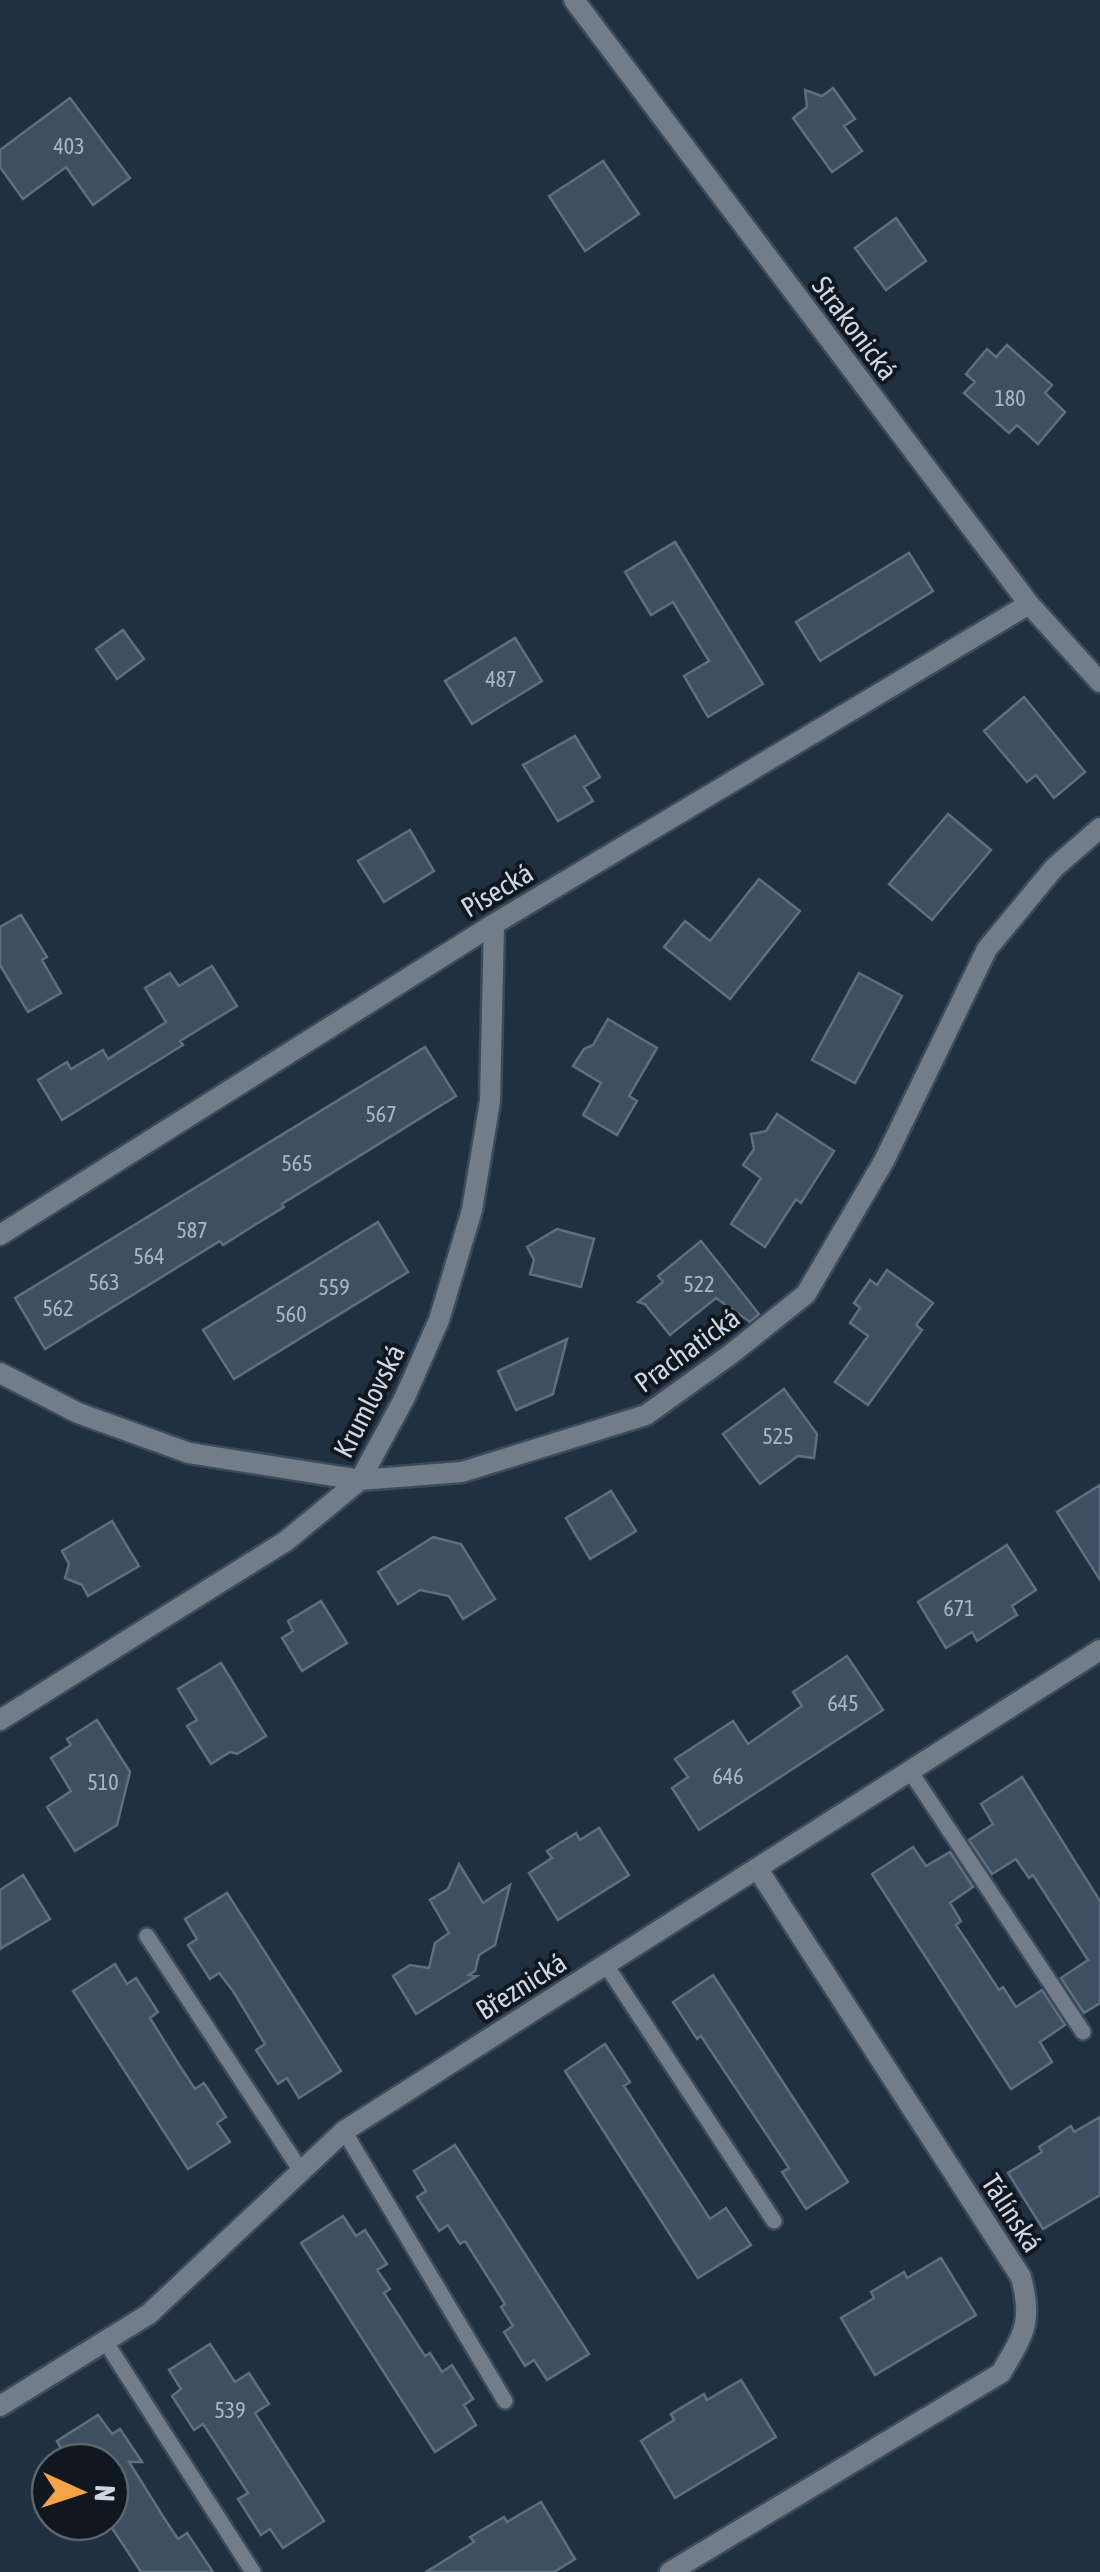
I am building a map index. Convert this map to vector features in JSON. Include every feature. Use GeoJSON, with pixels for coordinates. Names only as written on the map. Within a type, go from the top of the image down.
{"type":"FeatureCollection","features":[{"type":"Feature","properties":{"kind":"street","name":"Strakonická"},"geometry":{"type":"LineString","coordinates":[[574,0],[1029,604],[1100,682]]}},
{"type":"Feature","properties":{"kind":"street","name":"Písecká"},"geometry":{"type":"LineString","coordinates":[[0,1235],[494,924],[1029,604]]}},
{"type":"Feature","properties":{"kind":"street","name":"Prachatická"},"geometry":{"type":"LineString","coordinates":[[0,1373],[78,1413],[189,1453],[360,1480],[462,1472],[646,1415],[806,1294],[884,1161],[987,949],[1054,868],[1100,828]]}},
{"type":"Feature","properties":{"kind":"street","name":"Krumlovská"},"geometry":{"type":"LineString","coordinates":[[0,1720],[286,1541],[360,1480],[404,1399],[439,1320],[472,1210],[490,1101],[494,924]]}},
{"type":"Feature","properties":{"kind":"street","name":"Březnická"},"geometry":{"type":"LineString","coordinates":[[0,2406],[148,2314],[344,2132],[1100,1650]]}},
{"type":"Feature","properties":{"kind":"street","name":"Tálínská"},"geometry":{"type":"LineString","coordinates":[[670,2572],[1001,2373],[1021,2338],[1029,2308],[1021,2277],[757,1868]]}},
{"type":"Feature","properties":{"kind":"lane"},"geometry":{"type":"LineString","coordinates":[[910,1771],[1083,2032]]}},
{"type":"Feature","properties":{"kind":"lane"},"geometry":{"type":"LineString","coordinates":[[147,1936],[301,2171]]}},
{"type":"Feature","properties":{"kind":"lane"},"geometry":{"type":"LineString","coordinates":[[606,1965],[774,2221]]}},
{"type":"Feature","properties":{"kind":"lane"},"geometry":{"type":"LineString","coordinates":[[344,2132],[505,2401]]}},
{"type":"Feature","properties":{"kind":"lane"},"geometry":{"type":"LineString","coordinates":[[105,2341],[253,2572]]}},
{"type":"Feature","properties":{"kind":"building"},"geometry":{"type":"Polygon","coordinates":[[[833,88],[855,119],[844,126],[862,151],[832,172],[793,118],[807,107],[805,90],[822,96],[833,88]]]}},
{"type":"Feature","properties":{"kind":"building"},"geometry":{"type":"Polygon","coordinates":[[[70,98],[130,178],[93,205],[66,167],[23,199],[0,167],[0,150],[70,98]]]}},
{"type":"Feature","properties":{"kind":"building"},"geometry":{"type":"Polygon","coordinates":[[[603,161],[639,214],[585,251],[549,196],[603,161]]]}},
{"type":"Feature","properties":{"kind":"building"},"geometry":{"type":"Polygon","coordinates":[[[896,218],[926,261],[886,290],[855,248],[896,218]]]}},
{"type":"Feature","properties":{"kind":"building"},"geometry":{"type":"Polygon","coordinates":[[[1007,345],[1052,385],[1045,393],[1065,412],[1038,444],[1017,425],[1009,433],[964,393],[975,382],[966,374],[987,349],[996,357],[1007,345]]]}},
{"type":"Feature","properties":{"kind":"building"},"geometry":{"type":"Polygon","coordinates":[[[675,542],[763,684],[708,717],[684,676],[709,661],[673,602],[651,615],[625,572],[675,542]]]}},
{"type":"Feature","properties":{"kind":"building"},"geometry":{"type":"Polygon","coordinates":[[[909,553],[933,591],[820,661],[796,622],[909,553]]]}},
{"type":"Feature","properties":{"kind":"building"},"geometry":{"type":"Polygon","coordinates":[[[123,630],[144,659],[117,679],[96,649],[123,630]]]}},
{"type":"Feature","properties":{"kind":"building"},"geometry":{"type":"Polygon","coordinates":[[[515,638],[542,681],[472,724],[445,681],[515,638]]]}},
{"type":"Feature","properties":{"kind":"building"},"geometry":{"type":"Polygon","coordinates":[[[1024,697],[1085,772],[1054,798],[1036,775],[1027,782],[984,731],[1024,697]]]}},
{"type":"Feature","properties":{"kind":"building"},"geometry":{"type":"Polygon","coordinates":[[[575,736],[600,777],[584,787],[593,801],[558,821],[523,765],[575,736]]]}},
{"type":"Feature","properties":{"kind":"building"},"geometry":{"type":"Polygon","coordinates":[[[948,814],[991,850],[932,920],[889,884],[948,814]]]}},
{"type":"Feature","properties":{"kind":"building"},"geometry":{"type":"Polygon","coordinates":[[[410,830],[434,871],[384,902],[358,861],[410,830]]]}},
{"type":"Feature","properties":{"kind":"building"},"geometry":{"type":"Polygon","coordinates":[[[759,879],[800,911],[730,999],[664,947],[685,921],[710,941],[759,879]]]}},
{"type":"Feature","properties":{"kind":"building"},"geometry":{"type":"Polygon","coordinates":[[[21,915],[47,957],[42,960],[61,993],[28,1012],[0,965],[0,927],[21,915]]]}},
{"type":"Feature","properties":{"kind":"building"},"geometry":{"type":"Polygon","coordinates":[[[212,966],[237,1006],[180,1041],[183,1045],[62,1120],[38,1080],[67,1062],[71,1069],[103,1050],[108,1059],[166,1022],[145,988],[170,973],[179,986],[212,966]]]}},
{"type":"Feature","properties":{"kind":"building"},"geometry":{"type":"Polygon","coordinates":[[[859,973],[902,996],[855,1083],[812,1060],[859,973]]]}},
{"type":"Feature","properties":{"kind":"building"},"geometry":{"type":"Polygon","coordinates":[[[608,1019],[657,1048],[629,1096],[637,1101],[617,1135],[583,1115],[601,1083],[573,1066],[584,1049],[593,1045],[608,1019]]]}},
{"type":"Feature","properties":{"kind":"building"},"geometry":{"type":"Polygon","coordinates":[[[425,1047],[456,1096],[223,1245],[220,1241],[45,1349],[15,1298],[425,1047]]]}},
{"type":"Feature","properties":{"kind":"building"},"geometry":{"type":"Polygon","coordinates":[[[777,1114],[834,1151],[801,1203],[796,1199],[765,1247],[731,1224],[761,1178],[743,1165],[754,1149],[751,1134],[766,1131],[777,1114]]]}},
{"type":"Feature","properties":{"kind":"building"},"geometry":{"type":"Polygon","coordinates":[[[378,1222],[408,1272],[234,1379],[203,1330],[378,1222]]]}},
{"type":"Feature","properties":{"kind":"building"},"geometry":{"type":"Polygon","coordinates":[[[557,1229],[594,1239],[581,1287],[530,1274],[534,1260],[527,1247],[557,1229]]]}},
{"type":"Feature","properties":{"kind":"building"},"geometry":{"type":"Polygon","coordinates":[[[701,1241],[759,1314],[750,1322],[716,1298],[670,1335],[645,1304],[638,1302],[663,1282],[658,1276],[701,1241]]]}},
{"type":"Feature","properties":{"kind":"building"},"geometry":{"type":"Polygon","coordinates":[[[887,1270],[933,1303],[916,1325],[922,1330],[868,1405],[835,1382],[868,1336],[850,1323],[860,1308],[854,1303],[870,1280],[877,1285],[887,1270]]]}},
{"type":"Feature","properties":{"kind":"building"},"geometry":{"type":"Polygon","coordinates":[[[567,1339],[553,1394],[516,1410],[498,1371],[567,1339]]]}},
{"type":"Feature","properties":{"kind":"building"},"geometry":{"type":"Polygon","coordinates":[[[784,1389],[817,1434],[814,1458],[798,1456],[760,1484],[723,1434],[784,1389]]]}},
{"type":"Feature","properties":{"kind":"building"},"geometry":{"type":"Polygon","coordinates":[[[1100,1485],[1100,1580],[1057,1512],[1100,1485]]]}},
{"type":"Feature","properties":{"kind":"building"},"geometry":{"type":"Polygon","coordinates":[[[611,1491],[636,1531],[590,1559],[566,1518],[611,1491]]]}},
{"type":"Feature","properties":{"kind":"building"},"geometry":{"type":"Polygon","coordinates":[[[112,1521],[139,1566],[88,1596],[82,1585],[65,1578],[69,1564],[62,1551],[112,1521]]]}},
{"type":"Feature","properties":{"kind":"building"},"geometry":{"type":"Polygon","coordinates":[[[433,1537],[461,1544],[495,1599],[463,1619],[449,1596],[420,1590],[398,1604],[378,1572],[433,1537]]]}},
{"type":"Feature","properties":{"kind":"building"},"geometry":{"type":"Polygon","coordinates":[[[1007,1545],[1036,1590],[1012,1606],[1017,1615],[977,1641],[972,1632],[946,1648],[918,1602],[1007,1545]]]}},
{"type":"Feature","properties":{"kind":"building"},"geometry":{"type":"Polygon","coordinates":[[[321,1601],[347,1643],[302,1671],[282,1638],[293,1631],[288,1621],[321,1601]]]}},
{"type":"Feature","properties":{"kind":"building"},"geometry":{"type":"Polygon","coordinates":[[[847,1656],[883,1710],[699,1830],[672,1788],[688,1777],[675,1759],[733,1721],[748,1744],[802,1706],[793,1692],[847,1656]]]}},
{"type":"Feature","properties":{"kind":"building"},"geometry":{"type":"Polygon","coordinates":[[[221,1663],[266,1736],[211,1764],[187,1726],[197,1720],[178,1689],[221,1663]]]}},
{"type":"Feature","properties":{"kind":"building"},"geometry":{"type":"Polygon","coordinates":[[[97,1720],[130,1772],[117,1825],[75,1851],[47,1807],[71,1791],[51,1758],[71,1745],[67,1739],[97,1720]]]}},
{"type":"Feature","properties":{"kind":"building"},"geometry":{"type":"Polygon","coordinates":[[[1022,1777],[1100,1901],[1100,2003],[1084,2013],[1061,1978],[1088,1960],[1033,1875],[1029,1878],[1016,1859],[992,1874],[969,1840],[993,1824],[981,1804],[1022,1777]]]}},
{"type":"Feature","properties":{"kind":"building"},"geometry":{"type":"Polygon","coordinates":[[[599,1828],[629,1875],[558,1920],[529,1873],[552,1858],[547,1851],[576,1833],[580,1840],[599,1828]]]}},
{"type":"Feature","properties":{"kind":"building"},"geometry":{"type":"Polygon","coordinates":[[[913,1847],[926,1866],[950,1852],[973,1887],[950,1903],[961,1921],[956,1925],[999,1990],[1003,1987],[1016,2007],[1042,1990],[1065,2025],[1040,2042],[1052,2062],[1011,2089],[872,1874],[913,1847]]]}},
{"type":"Feature","properties":{"kind":"building"},"geometry":{"type":"Polygon","coordinates":[[[459,1864],[483,1903],[510,1885],[495,1945],[479,1955],[475,1971],[469,1975],[477,1976],[416,2014],[393,1976],[410,1965],[429,1968],[435,1943],[449,1933],[430,1900],[448,1889],[459,1864]]]}},
{"type":"Feature","properties":{"kind":"building"},"geometry":{"type":"Polygon","coordinates":[[[23,1875],[50,1919],[0,1949],[0,1890],[23,1875]]]}},
{"type":"Feature","properties":{"kind":"building"},"geometry":{"type":"Polygon","coordinates":[[[227,1893],[341,2071],[299,2098],[287,2078],[278,2084],[256,2050],[265,2044],[233,1991],[219,1973],[210,1979],[188,1945],[197,1939],[185,1919],[227,1893]]]}},
{"type":"Feature","properties":{"kind":"building"},"geometry":{"type":"Polygon","coordinates":[[[115,1964],[127,1984],[136,1978],[158,2012],[150,2018],[176,2060],[195,2089],[204,2083],[226,2117],[217,2123],[230,2142],[188,2169],[73,1991],[115,1964]]]}},
{"type":"Feature","properties":{"kind":"building"},"geometry":{"type":"Polygon","coordinates":[[[713,1975],[848,2182],[806,2209],[782,2172],[789,2168],[701,2036],[697,2039],[673,2002],[713,1975]]]}},
{"type":"Feature","properties":{"kind":"building"},"geometry":{"type":"Polygon","coordinates":[[[605,2044],[630,2082],[624,2086],[710,2219],[726,2208],[751,2245],[698,2278],[565,2071],[605,2044]]]}},
{"type":"Feature","properties":{"kind":"building"},"geometry":{"type":"Polygon","coordinates":[[[1100,2117],[1100,2195],[1043,2229],[1008,2173],[1042,2152],[1039,2147],[1071,2126],[1074,2132],[1100,2117]]]}},
{"type":"Feature","properties":{"kind":"building"},"geometry":{"type":"Polygon","coordinates":[[[455,2145],[589,2354],[547,2380],[534,2360],[525,2366],[504,2332],[513,2326],[501,2307],[505,2304],[465,2241],[460,2244],[448,2225],[439,2231],[417,2197],[426,2191],[414,2171],[455,2145]]]}},
{"type":"Feature","properties":{"kind":"building"},"geometry":{"type":"Polygon","coordinates":[[[343,2216],[356,2236],[365,2230],[387,2264],[377,2270],[390,2289],[384,2293],[425,2356],[430,2353],[442,2372],[452,2365],[473,2399],[464,2405],[476,2425],[435,2452],[301,2243],[343,2216]]]}},
{"type":"Feature","properties":{"kind":"building"},"geometry":{"type":"Polygon","coordinates":[[[941,2258],[976,2315],[875,2375],[841,2318],[874,2298],[871,2292],[904,2272],[907,2278],[941,2258]]]}},
{"type":"Feature","properties":{"kind":"building"},"geometry":{"type":"Polygon","coordinates":[[[210,2344],[235,2382],[249,2373],[269,2404],[255,2413],[324,2521],[283,2548],[270,2529],[261,2535],[238,2499],[248,2493],[203,2424],[194,2430],[172,2396],[181,2389],[169,2370],[210,2344]]]}},
{"type":"Feature","properties":{"kind":"building"},"geometry":{"type":"Polygon","coordinates":[[[741,2380],[776,2437],[675,2498],[641,2441],[674,2420],[671,2414],[704,2394],[707,2400],[741,2380]]]}},
{"type":"Feature","properties":{"kind":"building"},"geometry":{"type":"Polygon","coordinates":[[[98,2415],[112,2434],[120,2429],[129,2442],[58,2442],[98,2415]]]}},
{"type":"Feature","properties":{"kind":"building"},"geometry":{"type":"Polygon","coordinates":[[[130,2444],[142,2462],[130,2462],[130,2444]]]}},
{"type":"Feature","properties":{"kind":"building"},"geometry":{"type":"Polygon","coordinates":[[[130,2464],[178,2539],[187,2533],[213,2572],[141,2572],[121,2542],[130,2542],[130,2464]]]}},
{"type":"Feature","properties":{"kind":"building"},"geometry":{"type":"Polygon","coordinates":[[[541,2502],[575,2559],[554,2572],[426,2572],[474,2542],[470,2537],[541,2502]]]}}]}
